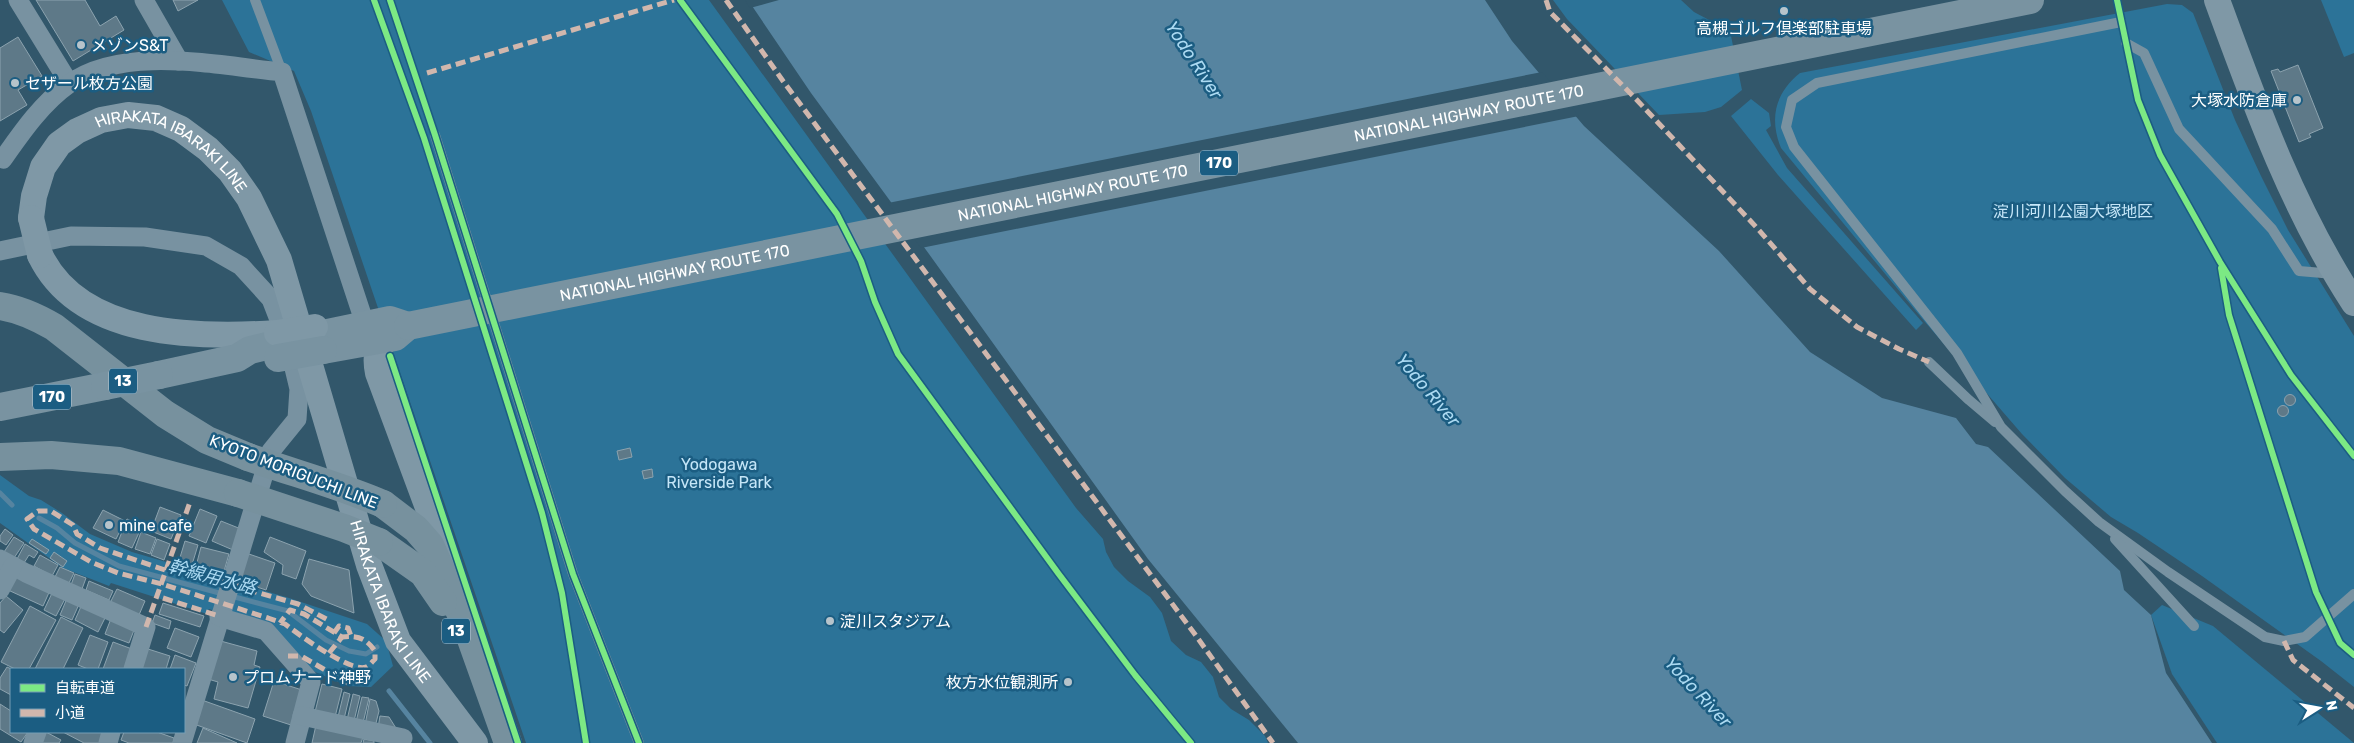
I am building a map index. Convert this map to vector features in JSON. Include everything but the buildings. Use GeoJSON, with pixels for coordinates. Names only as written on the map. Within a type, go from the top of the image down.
{"type":"FeatureCollection","features":[{"type":"Feature","properties":{"kind":"highway","name":"NATIONAL HIGHWAY ROUTE 170"},"geometry":{"type":"LineString","coordinates":[[0,407],[236,358],[255,363],[277,345],[320,336],[389,329],[2030,0]]}},
{"type":"Feature","properties":{"kind":"main road"},"geometry":{"type":"LineString","coordinates":[[2217,0],[2250,90],[2293,194],[2335,274],[2354,303]]}},
{"type":"Feature","properties":{"kind":"main road","name":"HIRAKATA IBARAKI LINE"},"geometry":{"type":"LineString","coordinates":[[277,345],[130,323],[96,311],[76,299],[48,272],[19,251],[31,218],[34,196],[43,167],[59,144],[77,131],[101,120],[128,115],[156,118],[182,129],[208,149],[230,171],[249,198],[279,260],[369,565],[398,641],[475,743]]}},
{"type":"Feature","properties":{"kind":"main road","name":"KYOTO MORIGUCHI LINE"},"geometry":{"type":"LineString","coordinates":[[0,306],[13,308],[34,316],[54,327],[165,414],[207,440],[248,457],[350,490],[383,504],[416,529],[430,545],[467,628],[508,743]]}},
{"type":"Feature","properties":{"kind":"main road"},"geometry":{"type":"LineString","coordinates":[[389,329],[375,357],[378,373],[446,555],[467,628]]}},
{"type":"Feature","properties":{"kind":"main road","name":"13"},"geometry":{"type":"LineString","coordinates":[[2,457],[51,455],[118,461],[238,493],[344,528],[379,542],[423,573],[446,606],[499,743]]}},
{"type":"Feature","properties":{"kind":"street"},"geometry":{"type":"LineString","coordinates":[[18,0],[69,83]]}},
{"type":"Feature","properties":{"kind":"street"},"geometry":{"type":"LineString","coordinates":[[144,0],[178,61]]}},
{"type":"Feature","properties":{"kind":"street"},"geometry":{"type":"LineString","coordinates":[[1,162],[47,103],[69,83],[99,69],[135,62],[178,61],[282,72],[389,329]]}},
{"type":"Feature","properties":{"kind":"street"},"geometry":{"type":"LineString","coordinates":[[19,251],[71,236],[144,237],[206,246],[241,266],[271,300],[288,343],[299,390],[296,419],[271,451],[182,743]]}},
{"type":"Feature","properties":{"kind":"street"},"geometry":{"type":"LineString","coordinates":[[0,590],[6,562],[146,627],[133,668]]}},
{"type":"Feature","properties":{"kind":"street"},"geometry":{"type":"LineString","coordinates":[[219,617],[266,631],[311,682],[294,743]]}},
{"type":"Feature","properties":{"kind":"street"},"geometry":{"type":"LineString","coordinates":[[302,716],[402,738]]}},
{"type":"Feature","properties":{"kind":"lane"},"geometry":{"type":"LineString","coordinates":[[255,0],[282,72]]}},
{"type":"Feature","properties":{"kind":"lane"},"geometry":{"type":"LineString","coordinates":[[2001,427],[1957,353],[1794,147],[1786,127],[1792,100],[1817,83],[2121,22]]}},
{"type":"Feature","properties":{"kind":"lane"},"geometry":{"type":"LineString","coordinates":[[2126,43],[2144,53],[2178,129],[2272,229],[2299,271],[2324,275],[2335,274]]}},
{"type":"Feature","properties":{"kind":"lane"},"geometry":{"type":"LineString","coordinates":[[435,135],[573,574],[639,743]]}},
{"type":"Feature","properties":{"kind":"lane"},"geometry":{"type":"LineString","coordinates":[[1930,362],[1968,400],[2001,427],[2099,522],[2194,626]]}},
{"type":"Feature","properties":{"kind":"lane"},"geometry":{"type":"LineString","coordinates":[[2099,522],[2168,572],[2265,637],[2284,641],[2305,637],[2354,594]]}},
{"type":"Feature","properties":{"kind":"green space","name":"Yodogawa Riverside Park"},"geometry":{"type":"Polygon","coordinates":[[[222,0],[709,0],[1076,508],[1103,539],[1106,552],[1114,567],[1128,581],[1150,597],[1162,613],[1171,641],[1186,655],[1201,662],[1213,677],[1219,697],[1231,709],[1249,720],[1265,736],[1268,743],[526,743],[311,111],[294,71],[249,52],[222,0]]]}},
{"type":"Feature","properties":{"kind":"green space"},"geometry":{"type":"Polygon","coordinates":[[[1553,0],[1681,0],[1694,12],[1730,31],[1742,90],[1721,107],[1705,112],[1659,115],[1567,19],[1553,0]]]}},
{"type":"Feature","properties":{"kind":"green space"},"geometry":{"type":"Polygon","coordinates":[[[2321,0],[2354,0],[2354,53],[2344,57],[2321,0]]]}},
{"type":"Feature","properties":{"kind":"green space","name":"淀川河川公園大塚地区"},"geometry":{"type":"Polygon","coordinates":[[[2167,4],[2182,5],[2193,13],[2235,120],[2261,176],[2288,230],[2354,336],[2354,687],[2321,661],[2202,576],[2111,517],[2065,478],[2022,434],[1925,322],[1781,148],[1777,137],[1775,117],[1780,98],[1785,89],[1800,73],[2167,4]]]}},
{"type":"Feature","properties":{"kind":"green space"},"geometry":{"type":"Polygon","coordinates":[[[1751,99],[1769,113],[1771,126],[1766,130],[1787,168],[1923,323],[1916,330],[1778,175],[1731,116],[1751,99]]]}},
{"type":"Feature","properties":{"kind":"green space"},"geometry":{"type":"Polygon","coordinates":[[[0,475],[29,496],[41,500],[62,513],[90,534],[132,552],[289,598],[367,624],[386,641],[393,666],[371,687],[348,686],[315,672],[283,645],[228,615],[209,609],[207,614],[111,583],[109,586],[63,568],[0,523],[0,475]]]}},
{"type":"Feature","properties":{"kind":"green space"},"geometry":{"type":"Polygon","coordinates":[[[2162,605],[2213,626],[2354,743],[2217,743],[2172,674],[2151,615],[2162,605]]]}},
{"type":"Feature","properties":{"kind":"water","name":"Yodo River"},"geometry":{"type":"Polygon","coordinates":[[[748,0],[1485,0],[1512,41],[1584,126],[1719,251],[1810,352],[1882,398],[1956,418],[1976,444],[1988,447],[2120,571],[2124,590],[2151,615],[2166,673],[2212,743],[1298,743],[1148,559],[811,93],[748,0]]]}},
{"type":"Feature","properties":{"kind":"pier"},"geometry":{"type":"Polygon","coordinates":[[[745,0],[779,0],[750,8],[745,0]]]}},
{"type":"Feature","properties":{"kind":"pier"},"geometry":{"type":"Polygon","coordinates":[[[1542,72],[1579,116],[921,248],[888,203],[1542,72]]]}},
{"type":"Feature","properties":{"kind":"waterway","name":"幹線用水路"},"geometry":{"type":"LineString","coordinates":[[0,493],[12,505]]}},
{"type":"Feature","properties":{"kind":"waterway","name":"幹線用水路"},"geometry":{"type":"LineString","coordinates":[[39,518],[57,528],[75,543],[119,566],[223,594]]}},
{"type":"Feature","properties":{"kind":"waterway","name":"幹線用水路"},"geometry":{"type":"LineString","coordinates":[[231,596],[288,611],[326,640],[349,651],[366,654],[377,647]]}},
{"type":"Feature","properties":{"kind":"waterway","name":"幹線用水路"},"geometry":{"type":"LineString","coordinates":[[389,691],[430,743]]}},
{"type":"Feature","properties":{"kind":"marked path"},"geometry":{"type":"LineString","coordinates":[[427,73],[674,0]]}},
{"type":"Feature","properties":{"kind":"marked path"},"geometry":{"type":"LineString","coordinates":[[726,0],[783,81],[1194,633],[1273,743]]}},
{"type":"Feature","properties":{"kind":"marked path"},"geometry":{"type":"LineString","coordinates":[[1546,0],[1550,12],[1634,97],[1758,229],[1810,289],[1857,327],[1929,362]]}},
{"type":"Feature","properties":{"kind":"marked path"},"geometry":{"type":"LineString","coordinates":[[146,627],[190,502]]}},
{"type":"Feature","properties":{"kind":"marked path"},"geometry":{"type":"LineString","coordinates":[[165,570],[100,548],[77,534],[73,525],[51,511],[38,511],[27,519],[34,529],[91,562],[118,573],[162,584],[268,618],[285,624],[325,652],[349,664],[366,667],[375,659],[375,651],[365,640],[357,637],[342,637],[304,614],[290,610],[280,623]]}},
{"type":"Feature","properties":{"kind":"marked path"},"geometry":{"type":"LineString","coordinates":[[175,569],[298,604],[330,621]]}},
{"type":"Feature","properties":{"kind":"marked path"},"geometry":{"type":"LineString","coordinates":[[163,598],[219,616]]}},
{"type":"Feature","properties":{"kind":"marked path"},"geometry":{"type":"LineString","coordinates":[[334,633],[339,626],[348,628],[351,636]]}},
{"type":"Feature","properties":{"kind":"marked path"},"geometry":{"type":"LineString","coordinates":[[329,653],[342,637]]}},
{"type":"Feature","properties":{"kind":"marked path"},"geometry":{"type":"LineString","coordinates":[[2284,641],[2293,660],[2354,708]]}},
{"type":"Feature","properties":{"kind":"marked path"},"geometry":{"type":"LineString","coordinates":[[288,656],[301,656],[346,682],[353,683],[366,667]]}},
{"type":"Feature","properties":{"kind":"cycle path"},"geometry":{"type":"LineString","coordinates":[[374,0],[424,138],[542,513],[562,593],[586,743]]}},
{"type":"Feature","properties":{"kind":"cycle path"},"geometry":{"type":"LineString","coordinates":[[390,0],[435,135],[573,574],[639,743]]}},
{"type":"Feature","properties":{"kind":"cycle path"},"geometry":{"type":"LineString","coordinates":[[680,0],[837,214],[861,261],[875,302],[898,354],[1058,573],[1135,675],[1191,743]]}},
{"type":"Feature","properties":{"kind":"cycle path"},"geometry":{"type":"LineString","coordinates":[[2117,0],[2138,100],[2160,155],[2220,262],[2291,375],[2354,456]]}},
{"type":"Feature","properties":{"kind":"cycle path"},"geometry":{"type":"LineString","coordinates":[[2221,268],[2229,315],[2316,592],[2340,643],[2354,655]]}},
{"type":"Feature","properties":{"kind":"cycle path"},"geometry":{"type":"LineString","coordinates":[[390,356],[518,743]]}},
{"type":"Feature","properties":{"kind":"place","name":"高槻ゴルフ倶楽部駐車場"},"geometry":{"type":"Point","coordinates":[1784,11]}},
{"type":"Feature","properties":{"kind":"place","name":"メゾンS&T"},"geometry":{"type":"Point","coordinates":[81,45]}},
{"type":"Feature","properties":{"kind":"place","name":"セザール枚方公園"},"geometry":{"type":"Point","coordinates":[15,83]}},
{"type":"Feature","properties":{"kind":"place","name":"大塚水防倉庫"},"geometry":{"type":"Point","coordinates":[2297,100]}},
{"type":"Feature","properties":{"kind":"place","name":"mine cafe"},"geometry":{"type":"Point","coordinates":[109,525]}},
{"type":"Feature","properties":{"kind":"place","name":"淀川スタジアム"},"geometry":{"type":"Point","coordinates":[830,621]}},
{"type":"Feature","properties":{"kind":"place","name":"プロムナード神野"},"geometry":{"type":"Point","coordinates":[233,677]}},
{"type":"Feature","properties":{"kind":"place","name":"枚方水位観測所"},"geometry":{"type":"Point","coordinates":[1068,682]}}]}
